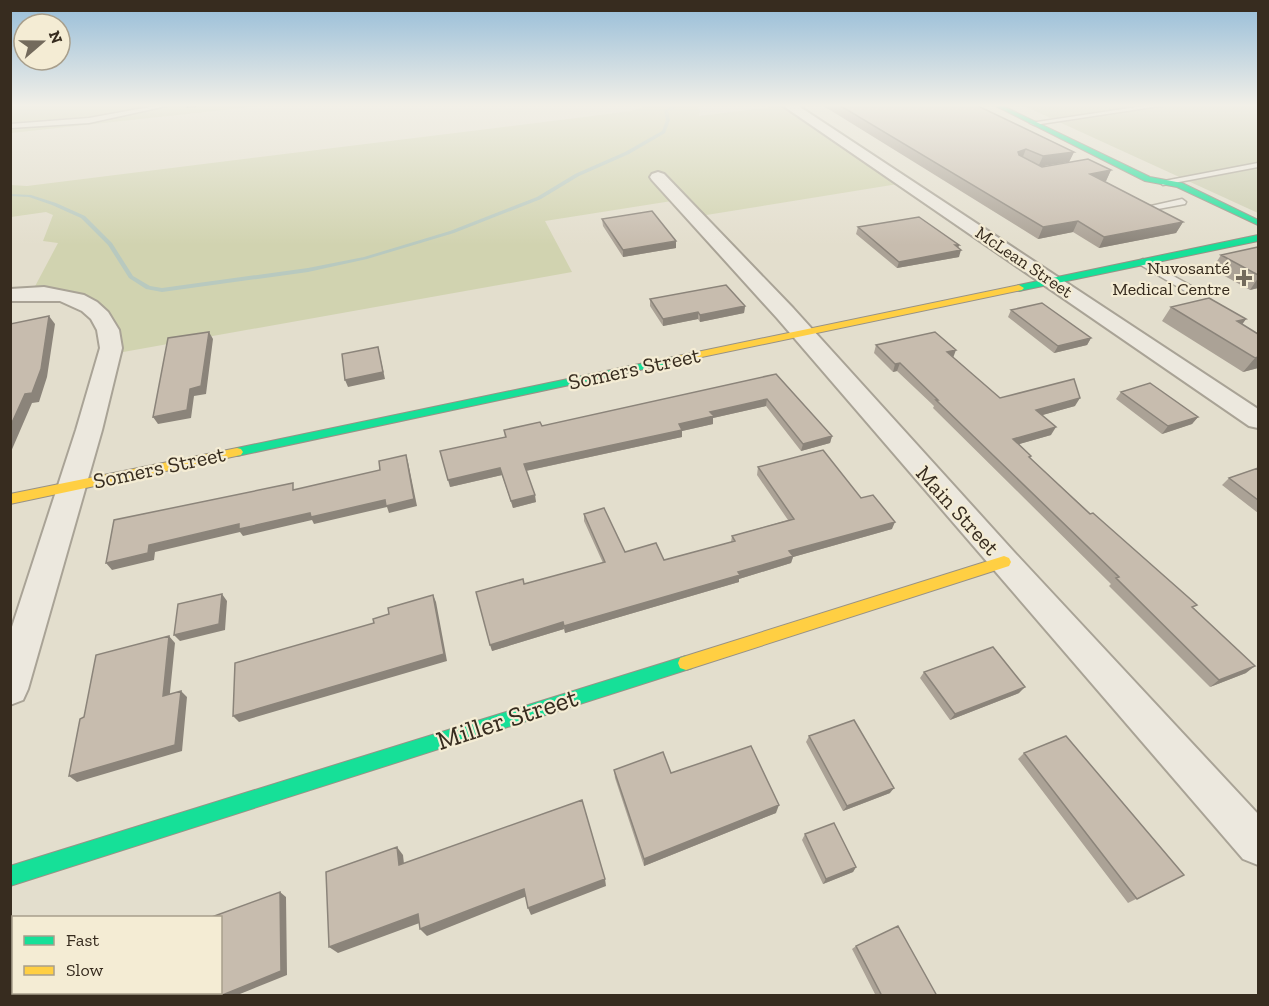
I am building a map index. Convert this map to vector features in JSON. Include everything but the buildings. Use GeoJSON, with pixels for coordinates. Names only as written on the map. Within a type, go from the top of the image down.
{"type":"FeatureCollection","features":[{"type":"Feature","properties":{"kind":"street","name":"McLean Street"},"geometry":{"type":"LineString","coordinates":[[859,152],[1258,420]]}},
{"type":"Feature","properties":{"kind":"street"},"geometry":{"type":"LineString","coordinates":[[1092,152],[1148,179],[1179,185],[1258,224]]}},
{"type":"Feature","properties":{"kind":"street","name":"Main Street"},"geometry":{"type":"LineString","coordinates":[[658,177],[726,248],[1258,844]]}},
{"type":"Feature","properties":{"kind":"street"},"geometry":{"type":"LineString","coordinates":[[1148,179],[1160,190],[1203,212]]}},
{"type":"Feature","properties":{"kind":"street"},"geometry":{"type":"LineString","coordinates":[[1233,227],[1258,239]]}},
{"type":"Feature","properties":{"kind":"street","name":"Somers Street"},"geometry":{"type":"LineString","coordinates":[[10,499],[1258,239]]}},
{"type":"Feature","properties":{"kind":"street"},"geometry":{"type":"LineString","coordinates":[[10,295],[43,293],[67,297],[85,304],[102,314],[111,335],[111,348],[10,689]]}},
{"type":"Feature","properties":{"kind":"street","name":"Miller Street"},"geometry":{"type":"LineString","coordinates":[[10,876],[1004,561]]}},
{"type":"Feature","properties":{"kind":"lane"},"geometry":{"type":"LineString","coordinates":[[1091,163],[1108,160]]}},
{"type":"Feature","properties":{"kind":"lane"},"geometry":{"type":"LineString","coordinates":[[1163,182],[1258,165]]}},
{"type":"Feature","properties":{"kind":"lane"},"geometry":{"type":"LineString","coordinates":[[1147,208],[1182,202]]}},
{"type":"Feature","properties":{"kind":"lane"},"geometry":{"type":"LineString","coordinates":[[1143,262],[1189,289]]}},
{"type":"Feature","properties":{"kind":"green space"},"geometry":{"type":"Polygon","coordinates":[[[302,152],[858,152],[904,183],[694,217],[678,200],[545,221],[572,272],[112,354],[105,312],[32,292],[58,243],[43,241],[53,215],[46,212],[11,217],[10,185],[27,186],[302,152]]]}},
{"type":"Feature","properties":{"kind":"green space"},"geometry":{"type":"Polygon","coordinates":[[[1125,152],[1258,152],[1258,213],[1125,152]]]}},
{"type":"Feature","properties":{"kind":"waterway"},"geometry":{"type":"LineString","coordinates":[[10,195],[29,196],[83,217],[110,244],[131,277],[148,288],[162,290],[308,270],[365,258],[452,232],[539,198],[577,175],[629,152]]}},
{"type":"Feature","properties":{"kind":"traffic: fast"},"geometry":{"type":"LineString","coordinates":[[1093,152],[1148,179],[1179,185],[1258,223]]}},
{"type":"Feature","properties":{"kind":"traffic: fast"},"geometry":{"type":"LineString","coordinates":[[1019,288],[1258,238]]}},
{"type":"Feature","properties":{"kind":"traffic: fast"},"geometry":{"type":"LineString","coordinates":[[237,452],[673,360]]}},
{"type":"Feature","properties":{"kind":"traffic: fast"},"geometry":{"type":"LineString","coordinates":[[10,876],[686,663]]}},
{"type":"Feature","properties":{"kind":"traffic: slow"},"geometry":{"type":"LineString","coordinates":[[673,360],[1019,288]]}},
{"type":"Feature","properties":{"kind":"traffic: slow"},"geometry":{"type":"LineString","coordinates":[[10,499],[237,452]]}},
{"type":"Feature","properties":{"kind":"traffic: slow"},"geometry":{"type":"LineString","coordinates":[[686,663],[1004,562]]}},
{"type":"Feature","properties":{"kind":"place","name":"Nuvosanté Medical Centre"},"geometry":{"type":"Point","coordinates":[1244,278]}}]}
